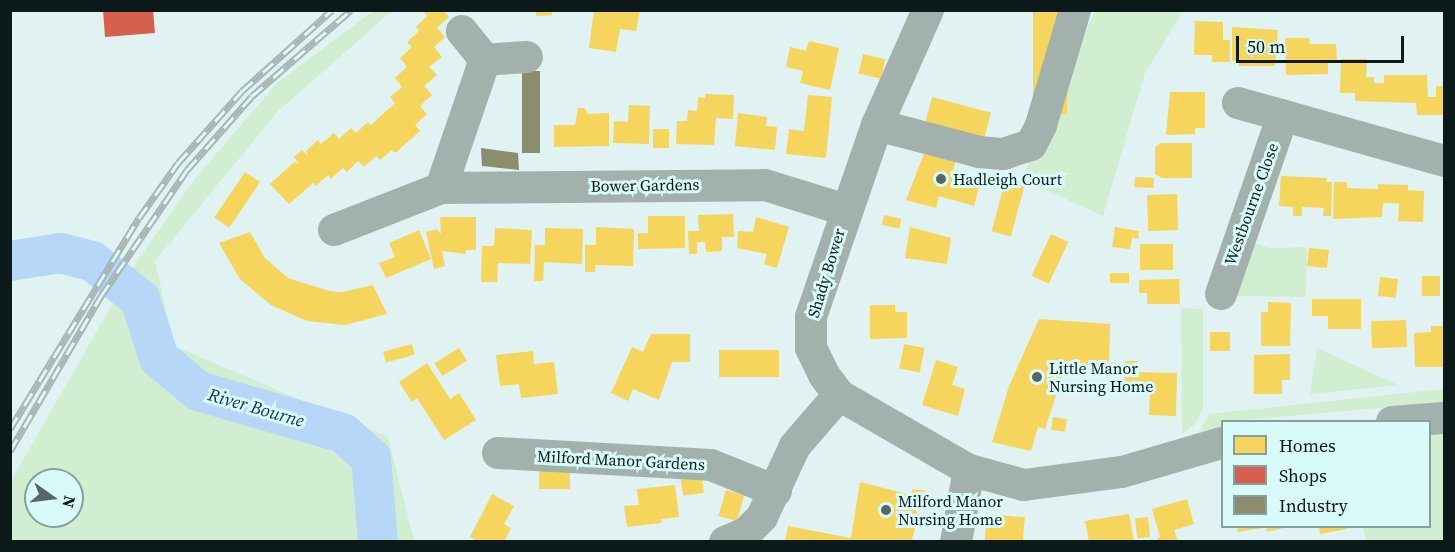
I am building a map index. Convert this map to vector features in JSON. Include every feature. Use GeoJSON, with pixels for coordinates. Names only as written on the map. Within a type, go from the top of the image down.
{"type":"FeatureCollection","features":[{"type":"Feature","properties":{"kind":"street","name":"Shady Bower"},"geometry":{"type":"LineString","coordinates":[[839,395],[812,348],[811,317],[877,125],[928,10]]}},
{"type":"Feature","properties":{"kind":"street"},"geometry":{"type":"LineString","coordinates":[[877,125],[979,152],[1003,154],[1031,145],[1041,124],[1074,10]]}},
{"type":"Feature","properties":{"kind":"street"},"geometry":{"type":"LineString","coordinates":[[462,31],[483,60]]}},
{"type":"Feature","properties":{"kind":"street"},"geometry":{"type":"LineString","coordinates":[[483,60],[527,57]]}},
{"type":"Feature","properties":{"kind":"street"},"geometry":{"type":"LineString","coordinates":[[441,188],[483,60]]}},
{"type":"Feature","properties":{"kind":"street"},"geometry":{"type":"LineString","coordinates":[[1238,103],[1444,161]]}},
{"type":"Feature","properties":{"kind":"street","name":"Westbourne Close"},"geometry":{"type":"LineString","coordinates":[[1221,294],[1283,115]]}},
{"type":"Feature","properties":{"kind":"street","name":"Bower Gardens"},"geometry":{"type":"LineString","coordinates":[[334,230],[441,188],[765,184],[846,210]]}},
{"type":"Feature","properties":{"kind":"street"},"geometry":{"type":"LineString","coordinates":[[725,542],[746,533],[762,517],[795,446],[839,395],[969,470],[1024,485],[1122,472],[1221,443]]}},
{"type":"Feature","properties":{"kind":"street"},"geometry":{"type":"LineString","coordinates":[[1418,420],[1444,418]]}},
{"type":"Feature","properties":{"kind":"street","name":"Milford Manor Gardens"},"geometry":{"type":"LineString","coordinates":[[498,453],[711,465],[776,490]]}},
{"type":"Feature","properties":{"kind":"street"},"geometry":{"type":"LineString","coordinates":[[956,542],[969,470]]}},
{"type":"Feature","properties":{"kind":"green space"},"geometry":{"type":"Polygon","coordinates":[[[373,11],[392,11],[278,111],[155,261],[174,346],[388,437],[414,541],[11,541],[11,481],[137,261],[195,179],[277,83],[373,11]]]}},
{"type":"Feature","properties":{"kind":"green space"},"geometry":{"type":"Polygon","coordinates":[[[1095,11],[1183,11],[1145,73],[1103,216],[1022,179],[1095,11]]]}},
{"type":"Feature","properties":{"kind":"green space"},"geometry":{"type":"Polygon","coordinates":[[[1248,241],[1269,248],[1307,247],[1306,297],[1236,296],[1248,241]]]}},
{"type":"Feature","properties":{"kind":"green space"},"geometry":{"type":"Polygon","coordinates":[[[1181,308],[1203,309],[1203,409],[1194,425],[1182,434],[1181,308]]]}},
{"type":"Feature","properties":{"kind":"green space"},"geometry":{"type":"Polygon","coordinates":[[[1317,348],[1398,385],[1310,394],[1317,348]]]}},
{"type":"Feature","properties":{"kind":"green space"},"geometry":{"type":"Polygon","coordinates":[[[1444,389],[1444,402],[1244,420],[1221,420],[1221,427],[1199,432],[1209,414],[1444,389]]]}},
{"type":"Feature","properties":{"kind":"green space"},"geometry":{"type":"Polygon","coordinates":[[[1444,430],[1444,541],[1366,541],[1363,528],[1431,528],[1431,431],[1444,430]]]}},
{"type":"Feature","properties":{"kind":"building: Homes"},"geometry":{"type":"Polygon","coordinates":[[[422,10],[443,10],[449,17],[437,28],[445,37],[434,47],[442,57],[429,67],[437,75],[424,86],[432,95],[420,106],[427,114],[415,125],[420,131],[395,153],[392,150],[380,160],[376,156],[364,167],[358,161],[347,172],[343,168],[331,179],[328,175],[316,186],[313,183],[289,204],[270,184],[294,162],[299,164],[294,157],[302,150],[308,156],[306,151],[318,140],[321,144],[334,133],[339,139],[351,128],[356,133],[368,122],[371,125],[395,103],[390,97],[402,87],[395,78],[407,67],[400,58],[412,47],[407,42],[419,31],[416,27],[427,16],[422,10]]]}},
{"type":"Feature","properties":{"kind":"building: Homes"},"geometry":{"type":"Polygon","coordinates":[[[536,10],[552,10],[552,15],[536,16],[536,10]]]}},
{"type":"Feature","properties":{"kind":"building: Homes"},"geometry":{"type":"Polygon","coordinates":[[[594,10],[640,10],[636,31],[620,29],[616,52],[589,48],[594,10]]]}},
{"type":"Feature","properties":{"kind":"building: Homes"},"geometry":{"type":"Polygon","coordinates":[[[1033,10],[1067,10],[1067,114],[1033,114],[1033,10]]]}},
{"type":"Feature","properties":{"kind":"building: Homes"},"geometry":{"type":"Polygon","coordinates":[[[1195,21],[1223,22],[1223,40],[1230,40],[1230,62],[1212,62],[1212,55],[1194,55],[1195,21]]]}},
{"type":"Feature","properties":{"kind":"building: Homes"},"geometry":{"type":"Polygon","coordinates":[[[1232,27],[1278,30],[1275,66],[1239,66],[1239,60],[1232,61],[1232,27]]]}},
{"type":"Feature","properties":{"kind":"building: Homes"},"geometry":{"type":"Polygon","coordinates":[[[1285,38],[1309,38],[1310,44],[1336,44],[1337,62],[1328,62],[1328,74],[1286,75],[1285,38]]]}},
{"type":"Feature","properties":{"kind":"building: Homes"},"geometry":{"type":"Polygon","coordinates":[[[809,41],[839,48],[830,90],[800,83],[803,71],[786,67],[790,47],[806,51],[809,41]]]}},
{"type":"Feature","properties":{"kind":"building: Homes"},"geometry":{"type":"Polygon","coordinates":[[[863,54],[885,59],[881,79],[859,73],[863,54]]]}},
{"type":"Feature","properties":{"kind":"building: Homes"},"geometry":{"type":"Polygon","coordinates":[[[1341,59],[1367,59],[1366,77],[1374,77],[1374,83],[1384,83],[1384,75],[1427,75],[1428,97],[1436,97],[1436,86],[1444,86],[1444,115],[1417,115],[1416,103],[1355,101],[1355,93],[1340,93],[1341,59]]]}},
{"type":"Feature","properties":{"kind":"building: Homes"},"geometry":{"type":"Polygon","coordinates":[[[1170,92],[1205,92],[1205,128],[1195,128],[1195,134],[1166,135],[1170,92]]]}},
{"type":"Feature","properties":{"kind":"building: Homes"},"geometry":{"type":"Polygon","coordinates":[[[705,94],[734,95],[733,119],[716,118],[714,145],[676,144],[677,121],[687,121],[688,110],[697,111],[698,97],[705,98],[705,94]]]}},
{"type":"Feature","properties":{"kind":"building: Homes"},"geometry":{"type":"Polygon","coordinates":[[[808,95],[832,97],[826,158],[786,154],[789,129],[804,131],[808,95]]]}},
{"type":"Feature","properties":{"kind":"building: Homes"},"geometry":{"type":"Polygon","coordinates":[[[932,97],[991,113],[983,142],[924,126],[932,97]]]}},
{"type":"Feature","properties":{"kind":"building: Homes"},"geometry":{"type":"Polygon","coordinates":[[[629,105],[650,106],[649,144],[613,143],[614,121],[628,122],[629,105]]]}},
{"type":"Feature","properties":{"kind":"building: Homes"},"geometry":{"type":"Polygon","coordinates":[[[578,108],[585,108],[588,114],[609,113],[609,146],[554,147],[554,125],[575,125],[578,108]]]}},
{"type":"Feature","properties":{"kind":"building: Homes"},"geometry":{"type":"Polygon","coordinates":[[[738,113],[767,117],[766,126],[777,127],[775,150],[735,146],[738,113]]]}},
{"type":"Feature","properties":{"kind":"building: Homes"},"geometry":{"type":"Polygon","coordinates":[[[653,129],[669,129],[669,148],[653,148],[653,129]]]}},
{"type":"Feature","properties":{"kind":"building: Homes"},"geometry":{"type":"Polygon","coordinates":[[[1161,143],[1192,143],[1192,178],[1162,178],[1155,174],[1155,147],[1161,143]]]}},
{"type":"Feature","properties":{"kind":"building: Homes","name":"Hadleigh Court"},"geometry":{"type":"Polygon","coordinates":[[[925,151],[956,160],[952,175],[980,184],[974,206],[939,196],[936,208],[906,200],[925,151]]]}},
{"type":"Feature","properties":{"kind":"building: Homes"},"geometry":{"type":"Polygon","coordinates":[[[245,172],[260,182],[229,228],[214,218],[245,172]]]}},
{"type":"Feature","properties":{"kind":"building: Homes"},"geometry":{"type":"Polygon","coordinates":[[[1281,176],[1327,178],[1326,182],[1332,182],[1331,216],[1323,216],[1324,208],[1302,207],[1302,216],[1293,216],[1293,207],[1279,206],[1281,176]]]}},
{"type":"Feature","properties":{"kind":"building: Homes"},"geometry":{"type":"Polygon","coordinates":[[[1135,177],[1154,178],[1153,188],[1134,187],[1135,177]]]}},
{"type":"Feature","properties":{"kind":"building: Homes"},"geometry":{"type":"Polygon","coordinates":[[[1005,181],[1024,186],[1011,236],[992,231],[1005,181]]]}},
{"type":"Feature","properties":{"kind":"building: Homes"},"geometry":{"type":"Polygon","coordinates":[[[1334,182],[1347,182],[1347,188],[1378,189],[1378,184],[1408,185],[1408,190],[1424,191],[1423,222],[1398,221],[1399,204],[1391,203],[1383,203],[1382,217],[1333,219],[1334,182]]]}},
{"type":"Feature","properties":{"kind":"building: Homes"},"geometry":{"type":"Polygon","coordinates":[[[1177,194],[1178,230],[1148,231],[1147,195],[1177,194]]]}},
{"type":"Feature","properties":{"kind":"building: Homes"},"geometry":{"type":"Polygon","coordinates":[[[733,214],[734,237],[722,237],[722,251],[706,252],[705,242],[697,242],[697,254],[689,254],[688,231],[699,231],[698,215],[733,214]]]}},
{"type":"Feature","properties":{"kind":"building: Homes"},"geometry":{"type":"Polygon","coordinates":[[[884,215],[902,219],[899,229],[882,225],[884,215]]]}},
{"type":"Feature","properties":{"kind":"building: Homes"},"geometry":{"type":"Polygon","coordinates":[[[648,216],[685,216],[685,248],[638,249],[638,233],[648,233],[648,216]]]}},
{"type":"Feature","properties":{"kind":"building: Homes"},"geometry":{"type":"Polygon","coordinates":[[[440,217],[476,217],[476,250],[466,250],[466,254],[442,251],[445,266],[434,269],[426,232],[437,229],[441,234],[440,217]]]}},
{"type":"Feature","properties":{"kind":"building: Homes"},"geometry":{"type":"Polygon","coordinates":[[[756,217],[789,227],[777,268],[764,264],[767,254],[737,248],[738,231],[753,232],[756,217]]]}},
{"type":"Feature","properties":{"kind":"building: Homes"},"geometry":{"type":"Polygon","coordinates":[[[596,227],[634,229],[633,266],[595,265],[595,272],[585,272],[585,245],[596,245],[596,227]]]}},
{"type":"Feature","properties":{"kind":"building: Homes"},"geometry":{"type":"Polygon","coordinates":[[[910,227],[951,238],[947,264],[905,258],[910,227]]]}},
{"type":"Feature","properties":{"kind":"building: Homes"},"geometry":{"type":"Polygon","coordinates":[[[1115,227],[1139,231],[1138,239],[1132,238],[1130,249],[1112,247],[1115,227]]]}},
{"type":"Feature","properties":{"kind":"building: Homes"},"geometry":{"type":"Polygon","coordinates":[[[495,228],[532,230],[530,264],[498,263],[497,282],[481,282],[482,246],[494,246],[495,228]]]}},
{"type":"Feature","properties":{"kind":"building: Homes"},"geometry":{"type":"Polygon","coordinates":[[[545,228],[583,229],[582,264],[544,262],[543,281],[534,281],[535,245],[545,245],[545,228]]]}},
{"type":"Feature","properties":{"kind":"building: Homes"},"geometry":{"type":"Polygon","coordinates":[[[419,230],[431,259],[386,278],[379,263],[395,257],[389,243],[419,230]]]}},
{"type":"Feature","properties":{"kind":"building: Homes"},"geometry":{"type":"Polygon","coordinates":[[[250,232],[265,258],[288,278],[329,291],[343,292],[373,285],[387,314],[345,325],[307,321],[271,305],[240,279],[219,243],[250,232]]]}},
{"type":"Feature","properties":{"kind":"building: Homes"},"geometry":{"type":"Polygon","coordinates":[[[1051,234],[1068,242],[1049,284],[1032,276],[1051,234]]]}},
{"type":"Feature","properties":{"kind":"building: Homes"},"geometry":{"type":"Polygon","coordinates":[[[1140,244],[1173,244],[1173,270],[1140,270],[1140,244]]]}},
{"type":"Feature","properties":{"kind":"building: Homes"},"geometry":{"type":"Polygon","coordinates":[[[1309,248],[1329,250],[1327,268],[1307,266],[1309,248]]]}},
{"type":"Feature","properties":{"kind":"building: Homes"},"geometry":{"type":"Polygon","coordinates":[[[1110,273],[1129,273],[1129,283],[1110,283],[1110,273]]]}},
{"type":"Feature","properties":{"kind":"building: Homes"},"geometry":{"type":"Polygon","coordinates":[[[1422,276],[1440,276],[1440,296],[1422,296],[1422,276]]]}},
{"type":"Feature","properties":{"kind":"building: Homes"},"geometry":{"type":"Polygon","coordinates":[[[1380,277],[1398,279],[1396,298],[1378,296],[1380,277]]]}},
{"type":"Feature","properties":{"kind":"building: Homes"},"geometry":{"type":"Polygon","coordinates":[[[1179,279],[1180,304],[1147,304],[1147,293],[1139,293],[1139,280],[1179,279]]]}},
{"type":"Feature","properties":{"kind":"building: Homes"},"geometry":{"type":"Polygon","coordinates":[[[1312,299],[1361,299],[1361,329],[1328,329],[1328,316],[1312,316],[1312,299]]]}},
{"type":"Feature","properties":{"kind":"building: Homes"},"geometry":{"type":"Polygon","coordinates":[[[1268,302],[1291,303],[1290,346],[1261,346],[1261,312],[1268,312],[1268,302]]]}},
{"type":"Feature","properties":{"kind":"building: Homes"},"geometry":{"type":"Polygon","coordinates":[[[870,305],[895,305],[895,312],[907,312],[907,338],[870,339],[870,305]]]}},
{"type":"Feature","properties":{"kind":"building: Homes","name":"Little Manor Nursing Home"},"geometry":{"type":"Polygon","coordinates":[[[1039,319],[1110,324],[1109,367],[1066,365],[1045,429],[1038,427],[1031,451],[992,442],[1009,386],[1039,319]]]}},
{"type":"Feature","properties":{"kind":"building: Homes"},"geometry":{"type":"Polygon","coordinates":[[[1406,320],[1407,347],[1372,348],[1371,321],[1406,320]]]}},
{"type":"Feature","properties":{"kind":"building: Homes"},"geometry":{"type":"Polygon","coordinates":[[[1431,326],[1444,326],[1444,367],[1415,367],[1414,333],[1431,332],[1431,326]]]}},
{"type":"Feature","properties":{"kind":"building: Homes"},"geometry":{"type":"Polygon","coordinates":[[[1210,332],[1230,332],[1230,351],[1210,351],[1210,332]]]}},
{"type":"Feature","properties":{"kind":"building: Homes"},"geometry":{"type":"Polygon","coordinates":[[[651,334],[690,334],[690,362],[672,362],[659,400],[633,389],[628,401],[611,393],[632,347],[643,352],[651,334]]]}},
{"type":"Feature","properties":{"kind":"building: Homes"},"geometry":{"type":"Polygon","coordinates":[[[412,344],[415,355],[386,362],[383,352],[412,344]]]}},
{"type":"Feature","properties":{"kind":"building: Homes"},"geometry":{"type":"Polygon","coordinates":[[[904,344],[925,348],[920,373],[899,369],[904,344]]]}},
{"type":"Feature","properties":{"kind":"building: Homes"},"geometry":{"type":"Polygon","coordinates":[[[459,348],[467,361],[442,376],[434,363],[459,348]]]}},
{"type":"Feature","properties":{"kind":"building: Homes"},"geometry":{"type":"Polygon","coordinates":[[[719,350],[779,350],[779,377],[719,377],[719,350]]]}},
{"type":"Feature","properties":{"kind":"building: Homes"},"geometry":{"type":"Polygon","coordinates":[[[533,351],[534,364],[554,362],[558,394],[521,398],[519,384],[500,386],[496,355],[533,351]]]}},
{"type":"Feature","properties":{"kind":"building: Homes"},"geometry":{"type":"Polygon","coordinates":[[[1290,354],[1290,380],[1282,380],[1282,394],[1254,394],[1254,355],[1290,354]]]}},
{"type":"Feature","properties":{"kind":"building: Homes"},"geometry":{"type":"Polygon","coordinates":[[[936,360],[958,367],[952,385],[965,389],[958,416],[922,405],[936,360]]]}},
{"type":"Feature","properties":{"kind":"building: Homes"},"geometry":{"type":"Polygon","coordinates":[[[1125,361],[1138,361],[1137,372],[1177,373],[1176,416],[1149,415],[1150,394],[1123,393],[1125,361]]]}},
{"type":"Feature","properties":{"kind":"building: Homes"},"geometry":{"type":"Polygon","coordinates":[[[427,363],[450,399],[459,393],[476,420],[444,440],[417,398],[412,402],[399,382],[427,363]]]}},
{"type":"Feature","properties":{"kind":"building: Homes"},"geometry":{"type":"Polygon","coordinates":[[[1053,417],[1067,419],[1065,432],[1051,430],[1053,417]]]}},
{"type":"Feature","properties":{"kind":"building: Homes"},"geometry":{"type":"Polygon","coordinates":[[[539,468],[570,468],[570,489],[539,489],[539,468]]]}},
{"type":"Feature","properties":{"kind":"building: Homes"},"geometry":{"type":"Polygon","coordinates":[[[701,472],[704,493],[683,496],[680,475],[701,472]]]}},
{"type":"Feature","properties":{"kind":"building: Homes","name":"Milford Manor Nursing Home"},"geometry":{"type":"Polygon","coordinates":[[[860,482],[911,495],[912,489],[926,491],[923,506],[917,506],[916,513],[920,514],[911,542],[785,542],[788,526],[851,538],[860,482]]]}},
{"type":"Feature","properties":{"kind":"building: Homes"},"geometry":{"type":"Polygon","coordinates":[[[675,485],[679,517],[661,519],[662,523],[627,527],[624,506],[639,505],[637,489],[675,485]]]}},
{"type":"Feature","properties":{"kind":"building: Homes"},"geometry":{"type":"Polygon","coordinates":[[[726,490],[744,495],[737,521],[719,516],[726,490]]]}},
{"type":"Feature","properties":{"kind":"building: Homes"},"geometry":{"type":"Polygon","coordinates":[[[492,494],[514,506],[504,524],[511,528],[504,542],[479,542],[470,537],[492,494]]]}},
{"type":"Feature","properties":{"kind":"building: Homes"},"geometry":{"type":"Polygon","coordinates":[[[1187,499],[1194,524],[1174,530],[1178,542],[1155,542],[1160,537],[1152,509],[1187,499]]]}},
{"type":"Feature","properties":{"kind":"building: Homes"},"geometry":{"type":"Polygon","coordinates":[[[987,514],[1025,517],[1023,542],[985,542],[987,514]]]}},
{"type":"Feature","properties":{"kind":"building: Homes"},"geometry":{"type":"Polygon","coordinates":[[[1129,514],[1134,542],[1089,542],[1085,521],[1129,514]]]}},
{"type":"Feature","properties":{"kind":"building: Homes"},"geometry":{"type":"Polygon","coordinates":[[[1148,517],[1150,537],[1137,538],[1135,518],[1148,517]]]}},
{"type":"Feature","properties":{"kind":"building: Homes"},"geometry":{"type":"Polygon","coordinates":[[[1237,528],[1262,528],[1238,532],[1237,528]]]}},
{"type":"Feature","properties":{"kind":"building: Homes"},"geometry":{"type":"Polygon","coordinates":[[[1266,528],[1284,528],[1267,532],[1266,528]]]}},
{"type":"Feature","properties":{"kind":"building: Homes"},"geometry":{"type":"Polygon","coordinates":[[[1319,528],[1347,528],[1347,529],[1320,534],[1319,528]]]}},
{"type":"Feature","properties":{"kind":"building: Shops"},"geometry":{"type":"Polygon","coordinates":[[[103,10],[153,10],[155,33],[105,37],[103,10]]]}},
{"type":"Feature","properties":{"kind":"building: Industry"},"geometry":{"type":"Polygon","coordinates":[[[522,71],[540,71],[540,153],[522,153],[522,71]]]}},
{"type":"Feature","properties":{"kind":"building: Industry"},"geometry":{"type":"Polygon","coordinates":[[[481,148],[518,153],[519,170],[482,166],[481,148]]]}},
{"type":"Feature","properties":{"kind":"waterway","name":"River Bourne"},"geometry":{"type":"LineString","coordinates":[[10,261],[60,253],[92,261],[140,299],[159,358],[198,391],[343,433],[371,458],[378,542]]}},
{"type":"Feature","properties":{"kind":"railway"},"geometry":{"type":"LineString","coordinates":[[10,429],[139,218],[178,163],[242,91],[332,10]]}},
{"type":"Feature","properties":{"kind":"railway"},"geometry":{"type":"LineString","coordinates":[[10,451],[101,296],[187,170],[252,96],[351,10]]}},
{"type":"Feature","properties":{"kind":"place","name":"Hadleigh Court"},"geometry":{"type":"Point","coordinates":[941,179]}},
{"type":"Feature","properties":{"kind":"place","name":"Little Manor Nursing Home"},"geometry":{"type":"Point","coordinates":[1037,377]}},
{"type":"Feature","properties":{"kind":"place","name":"Milford Manor Nursing Home"},"geometry":{"type":"Point","coordinates":[886,510]}}]}
